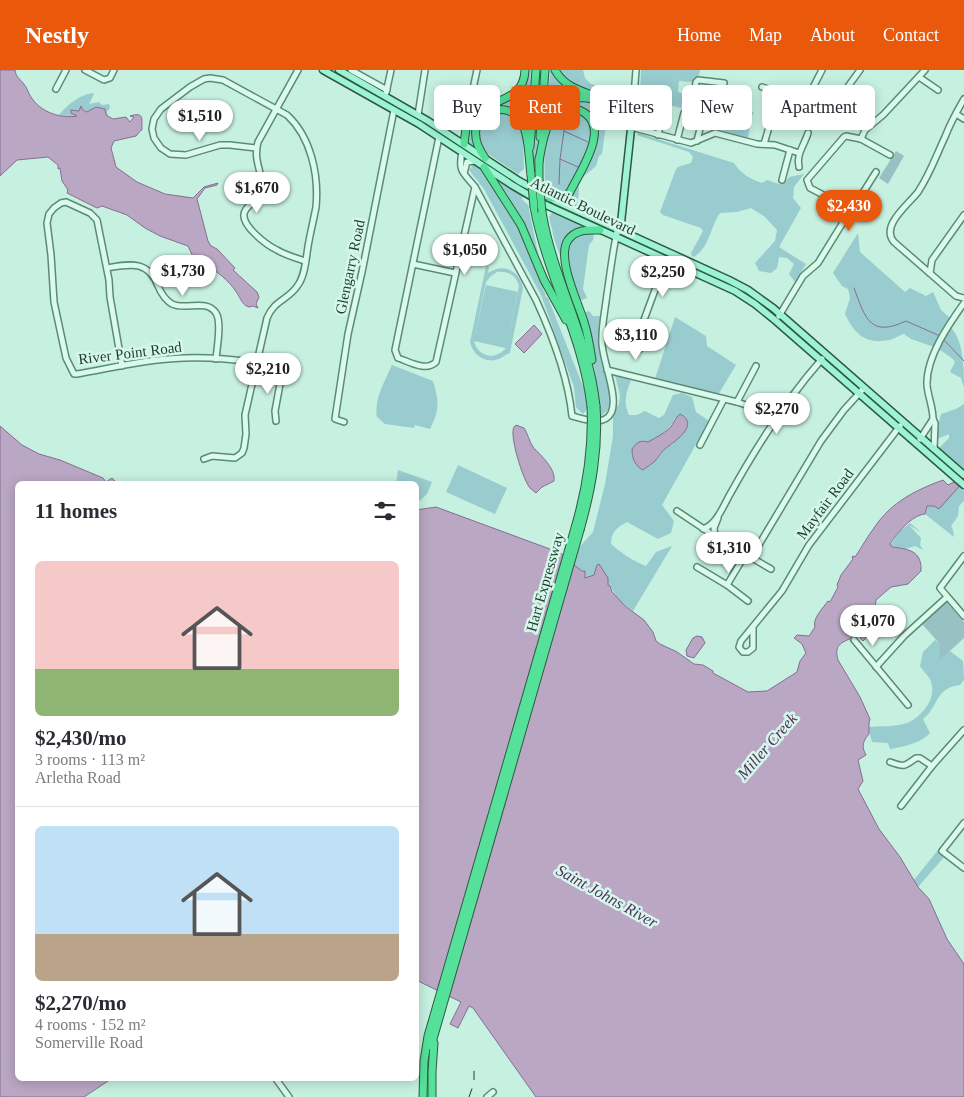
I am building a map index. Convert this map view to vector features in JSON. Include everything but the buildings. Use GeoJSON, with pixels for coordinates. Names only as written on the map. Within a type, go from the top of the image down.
{"type":"FeatureCollection","features":[{"type":"Feature","properties":{"kind":"highway"},"geometry":{"type":"LineString","coordinates":[[500,100],[519,90],[524,82],[525,70]]}},
{"type":"Feature","properties":{"kind":"highway","name":"Hart Expressway"},"geometry":{"type":"LineString","coordinates":[[437,1026],[588,499],[596,451],[593,406],[586,372],[545,252],[534,207],[530,144],[536,70]]}},
{"type":"Feature","properties":{"kind":"highway","name":"Hart Expressway"},"geometry":{"type":"LineString","coordinates":[[423,1097],[424,1061],[430,1030],[582,501],[591,450],[594,388],[583,342],[552,254],[542,212],[538,162],[544,70]]}},
{"type":"Feature","properties":{"kind":"highway"},"geometry":{"type":"LineString","coordinates":[[555,70],[561,80],[569,86],[590,95]]}},
{"type":"Feature","properties":{"kind":"highway"},"geometry":{"type":"LineString","coordinates":[[484,158],[475,138],[478,122],[494,110],[510,112],[518,117],[524,127],[531,175]]}},
{"type":"Feature","properties":{"kind":"highway"},"geometry":{"type":"LineString","coordinates":[[550,198],[565,197],[570,192],[593,146],[596,133],[595,128],[589,117],[580,111]]}},
{"type":"Feature","properties":{"kind":"highway"},"geometry":{"type":"LineString","coordinates":[[464,144],[466,130]]}},
{"type":"Feature","properties":{"kind":"highway"},"geometry":{"type":"LineString","coordinates":[[538,162],[545,130]]}},
{"type":"Feature","properties":{"kind":"highway"},"geometry":{"type":"LineString","coordinates":[[484,167],[521,224],[544,280],[578,344]]}},
{"type":"Feature","properties":{"kind":"highway"},"geometry":{"type":"LineString","coordinates":[[594,388],[588,337],[564,257],[566,244],[574,234],[584,230],[600,230]]}},
{"type":"Feature","properties":{"kind":"highway"},"geometry":{"type":"LineString","coordinates":[[427,1097],[429,1055],[437,1026]]}},
{"type":"Feature","properties":{"kind":"highway"},"geometry":{"type":"LineString","coordinates":[[432,1097],[432,1060],[437,1026]]}},
{"type":"Feature","properties":{"kind":"main road","name":"Atlantic Boulevard"},"geometry":{"type":"LineString","coordinates":[[323,70],[439,137],[546,205],[739,294],[776,321],[964,485]]}},
{"type":"Feature","properties":{"kind":"main road","name":"Atlantic Boulevard"},"geometry":{"type":"LineString","coordinates":[[340,70],[386,93],[484,158],[550,198],[735,283],[757,296],[963,474]]}},
{"type":"Feature","properties":{"kind":"main road"},"geometry":{"type":"LineString","coordinates":[[616,237],[619,230],[631,130]]}},
{"type":"Feature","properties":{"kind":"main road"},"geometry":{"type":"LineString","coordinates":[[462,152],[464,144]]}},
{"type":"Feature","properties":{"kind":"street"},"geometry":{"type":"LineString","coordinates":[[56,89],[66,70]]}},
{"type":"Feature","properties":{"kind":"street"},"geometry":{"type":"LineString","coordinates":[[85,70],[104,80],[110,78],[114,70]]}},
{"type":"Feature","properties":{"kind":"street"},"geometry":{"type":"LineString","coordinates":[[298,70],[256,148],[255,154],[261,182],[261,193],[257,201],[244,212],[245,221],[255,234],[285,254],[305,261]]}},
{"type":"Feature","properties":{"kind":"street"},"geometry":{"type":"LineString","coordinates":[[351,70],[386,93],[391,70]]}},
{"type":"Feature","properties":{"kind":"street"},"geometry":{"type":"LineString","coordinates":[[418,115],[425,70]]}},
{"type":"Feature","properties":{"kind":"street"},"geometry":{"type":"LineString","coordinates":[[474,85],[477,70]]}},
{"type":"Feature","properties":{"kind":"street"},"geometry":{"type":"LineString","coordinates":[[635,85],[636,70]]}},
{"type":"Feature","properties":{"kind":"street"},"geometry":{"type":"LineString","coordinates":[[814,85],[822,70]]}},
{"type":"Feature","properties":{"kind":"street"},"geometry":{"type":"LineString","coordinates":[[849,85],[860,70]]}},
{"type":"Feature","properties":{"kind":"street"},"geometry":{"type":"LineString","coordinates":[[861,139],[865,130],[883,115],[925,70]]}},
{"type":"Feature","properties":{"kind":"street"},"geometry":{"type":"LineString","coordinates":[[919,77],[938,90]]}},
{"type":"Feature","properties":{"kind":"street"},"geometry":{"type":"LineString","coordinates":[[204,459],[212,456],[232,458],[242,453],[246,434],[245,415],[251,383],[258,363],[269,313],[275,304],[292,292],[298,285],[305,261],[316,207],[312,160],[308,145],[299,128],[286,115],[223,80],[204,79],[190,87],[158,111],[153,124],[154,138],[161,148],[170,154],[186,156],[220,145],[230,144],[256,148]]}},
{"type":"Feature","properties":{"kind":"street"},"geometry":{"type":"LineString","coordinates":[[697,85],[698,80],[724,83]]}},
{"type":"Feature","properties":{"kind":"street"},"geometry":{"type":"LineString","coordinates":[[964,99],[927,178],[890,225],[889,233],[894,242],[956,296],[964,298]]}},
{"type":"Feature","properties":{"kind":"street","name":"Glengarry Road"},"geometry":{"type":"LineString","coordinates":[[344,422],[336,420],[335,416],[348,334],[394,110]]}},
{"type":"Feature","properties":{"kind":"street"},"geometry":{"type":"LineString","coordinates":[[956,114],[964,119]]}},
{"type":"Feature","properties":{"kind":"street"},"geometry":{"type":"LineString","coordinates":[[677,140],[682,120]]}},
{"type":"Feature","properties":{"kind":"street"},"geometry":{"type":"LineString","coordinates":[[641,130],[691,144],[715,132],[775,145],[799,153]]}},
{"type":"Feature","properties":{"kind":"street"},"geometry":{"type":"LineString","coordinates":[[658,135],[659,130]]}},
{"type":"Feature","properties":{"kind":"street"},"geometry":{"type":"LineString","coordinates":[[697,141],[700,130]]}},
{"type":"Feature","properties":{"kind":"street"},"geometry":{"type":"LineString","coordinates":[[764,144],[768,130]]}},
{"type":"Feature","properties":{"kind":"street"},"geometry":{"type":"LineString","coordinates":[[799,167],[799,153],[808,133]]}},
{"type":"Feature","properties":{"kind":"street"},"geometry":{"type":"LineString","coordinates":[[842,220],[834,211],[829,198],[810,188],[807,180],[846,136],[861,139],[890,155]]}},
{"type":"Feature","properties":{"kind":"street"},"geometry":{"type":"LineString","coordinates":[[439,137],[395,350],[398,358],[426,367],[432,366],[436,362],[475,186]]}},
{"type":"Feature","properties":{"kind":"street"},"geometry":{"type":"LineString","coordinates":[[782,180],[790,150]]}},
{"type":"Feature","properties":{"kind":"street"},"geometry":{"type":"LineString","coordinates":[[462,152],[460,166],[464,174],[475,186],[543,316],[567,381],[572,416],[594,421],[605,419],[611,414],[613,400],[603,356],[602,334],[616,237]]}},
{"type":"Feature","properties":{"kind":"street"},"geometry":{"type":"LineString","coordinates":[[464,174],[464,167],[467,162],[475,161]]}},
{"type":"Feature","properties":{"kind":"street"},"geometry":{"type":"LineString","coordinates":[[842,220],[847,218],[876,172]]}},
{"type":"Feature","properties":{"kind":"street","name":"River Point Road"},"geometry":{"type":"LineString","coordinates":[[107,268],[97,220],[90,213],[66,202],[54,208],[49,214],[47,223],[54,302],[66,358],[74,374],[164,359],[216,359],[258,363],[282,370],[275,411],[276,421]]}},
{"type":"Feature","properties":{"kind":"street"},"geometry":{"type":"LineString","coordinates":[[930,273],[932,260],[964,215]]}},
{"type":"Feature","properties":{"kind":"street"},"geometry":{"type":"LineString","coordinates":[[776,321],[802,276],[818,263],[842,224],[842,220]]}},
{"type":"Feature","properties":{"kind":"street"},"geometry":{"type":"LineString","coordinates":[[638,337],[655,290],[664,278],[673,254]]}},
{"type":"Feature","properties":{"kind":"street"},"geometry":{"type":"LineString","coordinates":[[920,264],[932,260]]}},
{"type":"Feature","properties":{"kind":"street"},"geometry":{"type":"LineString","coordinates":[[122,366],[107,268],[128,264],[140,266],[153,275],[163,295],[171,303],[181,307],[201,305],[212,308],[218,319],[216,359]]}},
{"type":"Feature","properties":{"kind":"street"},"geometry":{"type":"LineString","coordinates":[[413,264],[455,273]]}},
{"type":"Feature","properties":{"kind":"street"},"geometry":{"type":"LineString","coordinates":[[956,296],[959,310]]}},
{"type":"Feature","properties":{"kind":"street"},"geometry":{"type":"LineString","coordinates":[[934,449],[935,423],[928,392],[929,371],[940,340],[964,303]]}},
{"type":"Feature","properties":{"kind":"street"},"geometry":{"type":"LineString","coordinates":[[715,537],[714,528],[740,475],[792,394],[826,354]]}},
{"type":"Feature","properties":{"kind":"street"},"geometry":{"type":"LineString","coordinates":[[737,402],[756,366]]}},
{"type":"Feature","properties":{"kind":"street"},"geometry":{"type":"LineString","coordinates":[[607,370],[737,402],[752,407],[775,419]]}},
{"type":"Feature","properties":{"kind":"street"},"geometry":{"type":"LineString","coordinates":[[727,585],[742,560],[754,553],[821,441],[844,410],[864,388]]}},
{"type":"Feature","properties":{"kind":"street"},"geometry":{"type":"LineString","coordinates":[[700,445],[724,400]]}},
{"type":"Feature","properties":{"kind":"street"},"geometry":{"type":"LineString","coordinates":[[916,444],[933,419]]}},
{"type":"Feature","properties":{"kind":"street","name":"Mayfair Road"},"geometry":{"type":"LineString","coordinates":[[753,627],[753,648],[748,652],[742,652],[739,649],[739,644],[782,590],[809,545],[903,422]]}},
{"type":"Feature","properties":{"kind":"street"},"geometry":{"type":"LineString","coordinates":[[677,511],[715,537],[771,570]]}},
{"type":"Feature","properties":{"kind":"street"},"geometry":{"type":"LineString","coordinates":[[703,529],[710,525],[721,511]]}},
{"type":"Feature","properties":{"kind":"street"},"geometry":{"type":"LineString","coordinates":[[964,556],[940,588],[964,616]]}},
{"type":"Feature","properties":{"kind":"street"},"geometry":{"type":"LineString","coordinates":[[697,567],[727,585],[748,601]]}},
{"type":"Feature","properties":{"kind":"street"},"geometry":{"type":"LineString","coordinates":[[876,667],[904,636],[947,597]]}},
{"type":"Feature","properties":{"kind":"street"},"geometry":{"type":"LineString","coordinates":[[854,640],[908,704]]}},
{"type":"Feature","properties":{"kind":"street"},"geometry":{"type":"LineString","coordinates":[[901,806],[932,766],[964,730]]}},
{"type":"Feature","properties":{"kind":"street"},"geometry":{"type":"LineString","coordinates":[[890,762],[902,766],[916,758],[920,758],[932,766]]}},
{"type":"Feature","properties":{"kind":"street"},"geometry":{"type":"LineString","coordinates":[[964,823],[942,852],[964,868]]}},
{"type":"Feature","properties":{"kind":"street"},"geometry":{"type":"LineString","coordinates":[[278,1081],[290,1097]]}},
{"type":"Feature","properties":{"kind":"street"},"geometry":{"type":"LineString","coordinates":[[487,1097],[493,1092]]}},
{"type":"Feature","properties":{"kind":"shaded area"},"geometry":{"type":"Polygon","coordinates":[[[528,70],[531,70],[530,85],[526,84],[528,70]]]}},
{"type":"Feature","properties":{"kind":"shaded area"},"geometry":{"type":"Polygon","coordinates":[[[538,70],[542,70],[541,85],[537,85],[538,70]]]}},
{"type":"Feature","properties":{"kind":"shaded area"},"geometry":{"type":"Polygon","coordinates":[[[550,70],[553,70],[561,85],[549,85],[550,70]]]}},
{"type":"Feature","properties":{"kind":"shaded area"},"geometry":{"type":"Polygon","coordinates":[[[558,70],[583,70],[585,78],[591,84],[595,85],[590,85],[590,92],[580,85],[568,81],[558,70]]]}},
{"type":"Feature","properties":{"kind":"shaded area"},"geometry":{"type":"Polygon","coordinates":[[[641,70],[700,70],[699,75],[692,82],[679,81],[678,92],[682,93],[681,108],[672,106],[672,85],[640,85],[641,70]]]}},
{"type":"Feature","properties":{"kind":"shaded area"},"geometry":{"type":"Polygon","coordinates":[[[93,93],[89,104],[99,102],[102,105],[109,104],[110,108],[107,112],[109,117],[96,107],[87,112],[81,107],[79,111],[71,110],[77,116],[59,115],[74,101],[93,93]]]}},
{"type":"Feature","properties":{"kind":"shaded area"},"geometry":{"type":"Polygon","coordinates":[[[580,93],[590,95],[580,99],[580,93]]]}},
{"type":"Feature","properties":{"kind":"shaded area"},"geometry":{"type":"Polygon","coordinates":[[[510,100],[510,113],[500,112],[500,105],[510,100]]]}},
{"type":"Feature","properties":{"kind":"shaded area"},"geometry":{"type":"Polygon","coordinates":[[[580,101],[590,101],[590,119],[580,114],[580,101]]]}},
{"type":"Feature","properties":{"kind":"shaded area"},"geometry":{"type":"Polygon","coordinates":[[[500,112],[505,112],[510,115],[510,130],[522,130],[523,132],[524,169],[518,174],[482,150],[478,130],[500,130],[500,112]]]}},
{"type":"Feature","properties":{"kind":"shaded area"},"geometry":{"type":"Polygon","coordinates":[[[580,113],[590,122],[592,144],[566,193],[561,195],[556,191],[546,190],[550,186],[545,182],[547,130],[580,130],[580,113]]]}},
{"type":"Feature","properties":{"kind":"shaded area"},"geometry":{"type":"Polygon","coordinates":[[[470,130],[478,130],[473,139],[473,145],[468,142],[470,130]]]}},
{"type":"Feature","properties":{"kind":"shaded area"},"geometry":{"type":"Polygon","coordinates":[[[534,130],[539,130],[536,177],[534,176],[532,160],[534,130]]]}},
{"type":"Feature","properties":{"kind":"shaded area"},"geometry":{"type":"Polygon","coordinates":[[[591,130],[605,130],[602,154],[599,156],[596,166],[583,177],[579,185],[578,207],[563,199],[586,162],[591,130]]]}},
{"type":"Feature","properties":{"kind":"shaded area"},"geometry":{"type":"Polygon","coordinates":[[[720,130],[749,130],[748,138],[720,130]]]}},
{"type":"Feature","properties":{"kind":"shaded area"},"geometry":{"type":"Polygon","coordinates":[[[638,133],[734,163],[746,176],[762,183],[767,180],[779,184],[785,182],[789,177],[804,174],[794,187],[793,198],[801,208],[779,247],[806,264],[795,282],[789,274],[794,264],[787,258],[779,257],[777,268],[771,273],[759,271],[755,263],[775,241],[777,230],[765,217],[751,208],[737,212],[720,213],[703,248],[694,257],[692,256],[691,253],[703,231],[701,228],[663,215],[660,212],[676,169],[691,163],[693,157],[689,152],[637,135],[638,133]]]}},
{"type":"Feature","properties":{"kind":"shaded area"},"geometry":{"type":"Polygon","coordinates":[[[896,151],[904,156],[888,184],[879,178],[896,151]]]}},
{"type":"Feature","properties":{"kind":"shaded area"},"geometry":{"type":"Polygon","coordinates":[[[469,163],[474,164],[486,173],[521,228],[544,287],[543,289],[586,394],[588,408],[583,414],[576,407],[574,387],[541,295],[484,189],[469,170],[472,166],[469,163]]]}},
{"type":"Feature","properties":{"kind":"shaded area"},"geometry":{"type":"Polygon","coordinates":[[[498,181],[526,197],[521,198],[528,205],[539,258],[537,259],[497,183],[498,181]]]}},
{"type":"Feature","properties":{"kind":"shaded area"},"geometry":{"type":"Polygon","coordinates":[[[553,211],[585,227],[575,232],[562,261],[549,217],[553,211]]]}},
{"type":"Feature","properties":{"kind":"shaded area"},"geometry":{"type":"Polygon","coordinates":[[[594,232],[593,240],[589,245],[583,289],[587,298],[582,300],[577,297],[566,258],[566,249],[575,236],[594,232]]]}},
{"type":"Feature","properties":{"kind":"shaded area"},"geometry":{"type":"Polygon","coordinates":[[[858,233],[860,252],[905,292],[910,288],[926,296],[933,292],[941,310],[950,318],[934,347],[911,339],[904,334],[889,340],[873,341],[861,336],[852,327],[845,314],[850,298],[848,289],[842,286],[833,273],[858,233]]]}},
{"type":"Feature","properties":{"kind":"shaded area"},"geometry":{"type":"Polygon","coordinates":[[[486,266],[489,267],[488,273],[499,268],[510,270],[518,277],[523,288],[510,353],[499,359],[489,360],[480,357],[470,342],[486,266]],[[497,272],[486,282],[474,340],[486,285],[518,292],[518,282],[511,274],[497,272]],[[474,341],[479,351],[487,355],[497,355],[506,348],[474,341]]]}},
{"type":"Feature","properties":{"kind":"shaded area"},"geometry":{"type":"Polygon","coordinates":[[[589,311],[593,316],[601,316],[599,339],[601,355],[611,393],[610,408],[600,417],[593,358],[584,313],[589,311]]]}},
{"type":"Feature","properties":{"kind":"shaded area"},"geometry":{"type":"Polygon","coordinates":[[[675,317],[706,336],[707,346],[736,365],[718,395],[655,379],[675,317]]]}},
{"type":"Feature","properties":{"kind":"shaded area"},"geometry":{"type":"Polygon","coordinates":[[[950,327],[961,347],[964,388],[961,378],[950,372],[955,362],[939,349],[950,327]]]}},
{"type":"Feature","properties":{"kind":"shaded area"},"geometry":{"type":"Polygon","coordinates":[[[392,365],[433,381],[438,405],[436,416],[430,429],[415,425],[414,428],[385,424],[377,417],[376,410],[379,397],[392,365]]]}},
{"type":"Feature","properties":{"kind":"shaded area"},"geometry":{"type":"Polygon","coordinates":[[[615,375],[631,380],[626,398],[629,415],[637,415],[645,411],[659,418],[664,415],[673,395],[682,393],[692,397],[696,412],[709,421],[662,505],[674,521],[671,533],[658,539],[627,522],[613,533],[611,544],[627,557],[646,566],[656,552],[672,546],[633,611],[619,601],[597,569],[594,575],[585,578],[583,571],[573,565],[574,553],[593,532],[605,484],[613,436],[613,413],[619,404],[620,395],[615,375]],[[675,418],[670,426],[660,435],[648,442],[642,441],[632,454],[636,465],[655,461],[665,449],[674,443],[675,418]]]}},
{"type":"Feature","properties":{"kind":"shaded area"},"geometry":{"type":"Polygon","coordinates":[[[964,404],[964,470],[939,448],[949,438],[949,434],[937,439],[936,434],[941,414],[964,404]]]}},
{"type":"Feature","properties":{"kind":"shaded area"},"geometry":{"type":"Polygon","coordinates":[[[458,465],[507,488],[495,514],[446,492],[458,465]]]}},
{"type":"Feature","properties":{"kind":"shaded area"},"geometry":{"type":"Polygon","coordinates":[[[398,470],[432,482],[427,494],[419,501],[419,481],[396,481],[398,470]]]}},
{"type":"Feature","properties":{"kind":"shaded area"},"geometry":{"type":"Polygon","coordinates":[[[959,486],[964,491],[964,501],[959,506],[958,516],[951,526],[954,537],[925,514],[927,506],[934,506],[959,486]]]}},
{"type":"Feature","properties":{"kind":"shaded area"},"geometry":{"type":"Polygon","coordinates":[[[910,523],[921,532],[909,525],[921,538],[920,545],[923,550],[915,546],[905,549],[890,546],[899,532],[910,523]]]}},
{"type":"Feature","properties":{"kind":"shaded area"},"geometry":{"type":"Polygon","coordinates":[[[947,602],[964,622],[964,638],[940,660],[939,643],[922,624],[947,602]]]}},
{"type":"Feature","properties":{"kind":"shaded area"},"geometry":{"type":"Polygon","coordinates":[[[935,640],[939,643],[941,659],[950,651],[963,661],[964,680],[960,685],[952,687],[941,694],[923,719],[930,733],[922,739],[890,749],[888,743],[872,742],[868,727],[893,726],[907,723],[923,712],[927,706],[932,694],[931,682],[920,666],[923,652],[935,640]]]}},
{"type":"Feature","properties":{"kind":"shaded area"},"geometry":{"type":"Polygon","coordinates":[[[938,850],[945,856],[918,887],[914,880],[938,850]]]}},
{"type":"Feature","properties":{"kind":"water"},"geometry":{"type":"Polygon","coordinates":[[[0,70],[15,70],[35,102],[51,113],[71,117],[77,116],[71,113],[71,110],[79,111],[81,106],[87,112],[96,107],[105,109],[106,115],[113,119],[126,117],[130,122],[134,117],[130,116],[141,116],[142,130],[136,136],[114,141],[111,148],[116,167],[137,182],[165,194],[193,198],[204,187],[218,183],[217,185],[205,188],[197,199],[208,241],[235,268],[233,270],[257,292],[259,297],[256,304],[258,308],[245,305],[234,288],[222,276],[204,263],[199,269],[194,266],[195,261],[188,246],[160,236],[127,215],[102,206],[97,208],[67,193],[68,190],[62,181],[60,168],[58,169],[58,165],[48,157],[17,160],[0,176],[0,70]]]}},
{"type":"Feature","properties":{"kind":"water"},"geometry":{"type":"Polygon","coordinates":[[[534,325],[542,334],[524,353],[515,344],[534,325]]]}},
{"type":"Feature","properties":{"kind":"water"},"geometry":{"type":"Polygon","coordinates":[[[680,414],[686,418],[688,423],[684,432],[653,463],[643,470],[640,468],[634,461],[632,449],[639,442],[648,442],[670,428],[680,414]]]}},
{"type":"Feature","properties":{"kind":"water"},"geometry":{"type":"Polygon","coordinates":[[[516,425],[524,428],[533,447],[553,471],[554,481],[542,487],[536,493],[527,483],[517,458],[513,439],[514,427],[516,425]]]}},
{"type":"Feature","properties":{"kind":"water"},"geometry":{"type":"Polygon","coordinates":[[[0,426],[22,445],[39,454],[60,460],[103,478],[105,481],[15,481],[15,1081],[108,1081],[84,1097],[0,1097],[0,426]]]}},
{"type":"Feature","properties":{"kind":"water"},"geometry":{"type":"Polygon","coordinates":[[[964,472],[964,481],[939,509],[934,506],[927,506],[925,514],[910,521],[890,544],[892,547],[909,550],[917,555],[921,564],[921,571],[908,584],[891,587],[876,600],[875,608],[860,629],[868,636],[863,641],[860,638],[862,635],[856,630],[852,634],[854,637],[839,645],[837,655],[870,719],[869,734],[863,744],[866,755],[858,760],[863,781],[858,789],[879,829],[900,857],[918,887],[929,899],[947,939],[964,964],[964,1097],[536,1097],[473,1008],[469,1006],[458,1028],[450,1024],[461,1002],[419,981],[419,510],[436,507],[563,555],[569,553],[575,559],[574,565],[585,571],[585,578],[594,575],[599,564],[608,578],[608,585],[612,592],[625,606],[644,620],[653,632],[656,641],[694,664],[703,665],[713,671],[713,673],[748,692],[767,691],[797,672],[800,661],[806,653],[802,644],[794,638],[797,635],[809,636],[815,627],[816,617],[828,601],[830,602],[838,587],[841,575],[853,559],[852,557],[855,557],[888,511],[905,498],[923,488],[943,480],[948,485],[964,472]]]}},
{"type":"Feature","properties":{"kind":"water"},"geometry":{"type":"Polygon","coordinates":[[[697,636],[702,637],[705,643],[694,658],[687,656],[686,650],[693,638],[697,636]]]}},
{"type":"Feature","properties":{"kind":"waterway"},"geometry":{"type":"LineString","coordinates":[[559,184],[564,130]]}},
{"type":"Feature","properties":{"kind":"waterway"},"geometry":{"type":"LineString","coordinates":[[564,131],[588,142]]}},
{"type":"Feature","properties":{"kind":"waterway"},"geometry":{"type":"LineString","coordinates":[[560,159],[578,167]]}},
{"type":"Feature","properties":{"kind":"waterway"},"geometry":{"type":"LineString","coordinates":[[854,288],[866,316],[877,326],[894,326],[906,321],[940,336]]}},
{"type":"Feature","properties":{"kind":"waterway"},"geometry":{"type":"LineString","coordinates":[[943,339],[964,361]]}},
{"type":"Feature","properties":{"kind":"railway"},"geometry":{"type":"LineString","coordinates":[[469,1097],[474,1083],[474,1066]]}},
{"type":"Feature","properties":{"kind":"water label","name":"Miller Creek"},"geometry":{"type":"Point","coordinates":[767,746]}},
{"type":"Feature","properties":{"kind":"water label","name":"Saint Johns River"},"geometry":{"type":"Point","coordinates":[607,896]}}]}
